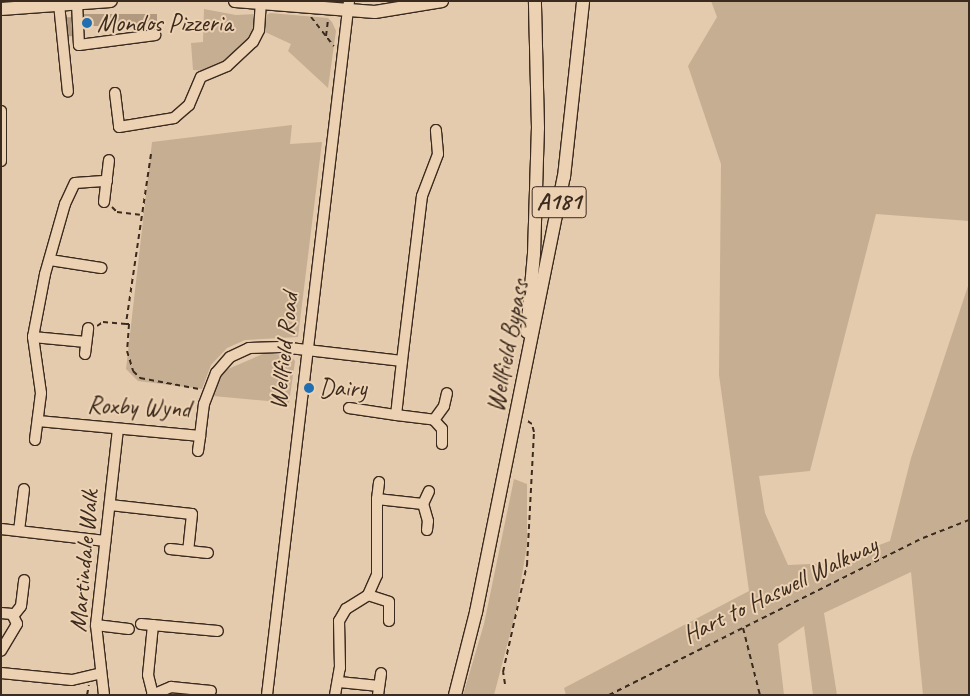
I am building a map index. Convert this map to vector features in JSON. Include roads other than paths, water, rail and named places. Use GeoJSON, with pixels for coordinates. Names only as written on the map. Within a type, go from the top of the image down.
{"type":"FeatureCollection","features":[{"type":"Feature","properties":{"kind":"main road"},"geometry":{"type":"LineString","coordinates":[[1,9],[111,1]]}},
{"type":"Feature","properties":{"kind":"main road"},"geometry":{"type":"LineString","coordinates":[[235,1],[329,8],[347,6],[375,12],[442,1]]}},
{"type":"Feature","properties":{"kind":"main road","name":"Wellfield Bypass"},"geometry":{"type":"LineString","coordinates":[[455,695],[476,612],[564,177],[583,1]]}},
{"type":"Feature","properties":{"kind":"main road"},"geometry":{"type":"LineString","coordinates":[[520,401],[535,225],[538,128],[532,5]]}},
{"type":"Feature","properties":{"kind":"street"},"geometry":{"type":"LineString","coordinates":[[77,3],[79,45],[155,36]]}},
{"type":"Feature","properties":{"kind":"street"},"geometry":{"type":"LineString","coordinates":[[59,4],[68,92]]}},
{"type":"Feature","properties":{"kind":"street"},"geometry":{"type":"LineString","coordinates":[[115,94],[118,127],[174,118],[188,105],[201,77],[227,66],[252,42],[258,30],[261,4]]}},
{"type":"Feature","properties":{"kind":"street","name":"Wellfield Road"},"geometry":{"type":"LineString","coordinates":[[267,695],[347,6]]}},
{"type":"Feature","properties":{"kind":"street"},"geometry":{"type":"LineString","coordinates":[[1,111],[1,161]]}},
{"type":"Feature","properties":{"kind":"street"},"geometry":{"type":"LineString","coordinates":[[396,414],[422,196],[438,154],[436,130]]}},
{"type":"Feature","properties":{"kind":"street"},"geometry":{"type":"LineString","coordinates":[[104,202],[109,160]]}},
{"type":"Feature","properties":{"kind":"street"},"geometry":{"type":"LineString","coordinates":[[35,440],[41,393],[33,337],[65,204],[75,183],[107,181]]}},
{"type":"Feature","properties":{"kind":"street"},"geometry":{"type":"LineString","coordinates":[[50,260],[101,268]]}},
{"type":"Feature","properties":{"kind":"street"},"geometry":{"type":"LineString","coordinates":[[85,354],[88,328]]}},
{"type":"Feature","properties":{"kind":"street"},"geometry":{"type":"LineString","coordinates":[[33,337],[86,342]]}},
{"type":"Feature","properties":{"kind":"street","name":"Roxby Wynd"},"geometry":{"type":"LineString","coordinates":[[38,421],[118,430],[200,436],[208,390],[216,373],[230,357],[249,348],[306,350],[402,361]]}},
{"type":"Feature","properties":{"kind":"street"},"geometry":{"type":"LineString","coordinates":[[434,420],[444,406],[447,393]]}},
{"type":"Feature","properties":{"kind":"street"},"geometry":{"type":"LineString","coordinates":[[349,408],[434,420],[442,429],[442,444]]}},
{"type":"Feature","properties":{"kind":"street","name":"Martindale Walk"},"geometry":{"type":"LineString","coordinates":[[104,695],[100,674],[96,625],[118,430]]}},
{"type":"Feature","properties":{"kind":"street"},"geometry":{"type":"LineString","coordinates":[[198,451],[200,436]]}},
{"type":"Feature","properties":{"kind":"street"},"geometry":{"type":"LineString","coordinates":[[335,695],[339,682],[339,621],[346,609],[368,595],[374,586],[379,563],[377,499],[379,482]]}},
{"type":"Feature","properties":{"kind":"street"},"geometry":{"type":"LineString","coordinates":[[19,531],[24,489]]}},
{"type":"Feature","properties":{"kind":"street"},"geometry":{"type":"LineString","coordinates":[[426,530],[427,517],[423,504],[429,491]]}},
{"type":"Feature","properties":{"kind":"street"},"geometry":{"type":"LineString","coordinates":[[377,499],[423,504]]}},
{"type":"Feature","properties":{"kind":"street"},"geometry":{"type":"LineString","coordinates":[[110,505],[192,514],[188,550]]}},
{"type":"Feature","properties":{"kind":"street"},"geometry":{"type":"LineString","coordinates":[[1,529],[105,542]]}},
{"type":"Feature","properties":{"kind":"street"},"geometry":{"type":"LineString","coordinates":[[170,549],[208,553]]}},
{"type":"Feature","properties":{"kind":"street"},"geometry":{"type":"LineString","coordinates":[[14,615],[21,606],[24,580]]}},
{"type":"Feature","properties":{"kind":"street"},"geometry":{"type":"LineString","coordinates":[[368,595],[389,602],[388,621]]}},
{"type":"Feature","properties":{"kind":"street"},"geometry":{"type":"LineString","coordinates":[[1,613],[14,615]]}},
{"type":"Feature","properties":{"kind":"street"},"geometry":{"type":"LineString","coordinates":[[1,651],[17,624],[14,615]]}},
{"type":"Feature","properties":{"kind":"street"},"geometry":{"type":"LineString","coordinates":[[141,624],[218,631]]}},
{"type":"Feature","properties":{"kind":"street"},"geometry":{"type":"LineString","coordinates":[[96,625],[129,628]]}},
{"type":"Feature","properties":{"kind":"street"},"geometry":{"type":"LineString","coordinates":[[153,625],[148,675],[153,695],[171,687],[211,691]]}},
{"type":"Feature","properties":{"kind":"street"},"geometry":{"type":"LineString","coordinates":[[1,673],[72,680],[100,674]]}},
{"type":"Feature","properties":{"kind":"street"},"geometry":{"type":"LineString","coordinates":[[339,682],[378,690],[380,673]]}},
{"type":"Feature","properties":{"kind":"place","name":"Mondos Pizzeria"},"geometry":{"type":"Point","coordinates":[87,23]}},
{"type":"Feature","properties":{"kind":"place","name":"Dairy"},"geometry":{"type":"Point","coordinates":[309,388]}}]}
